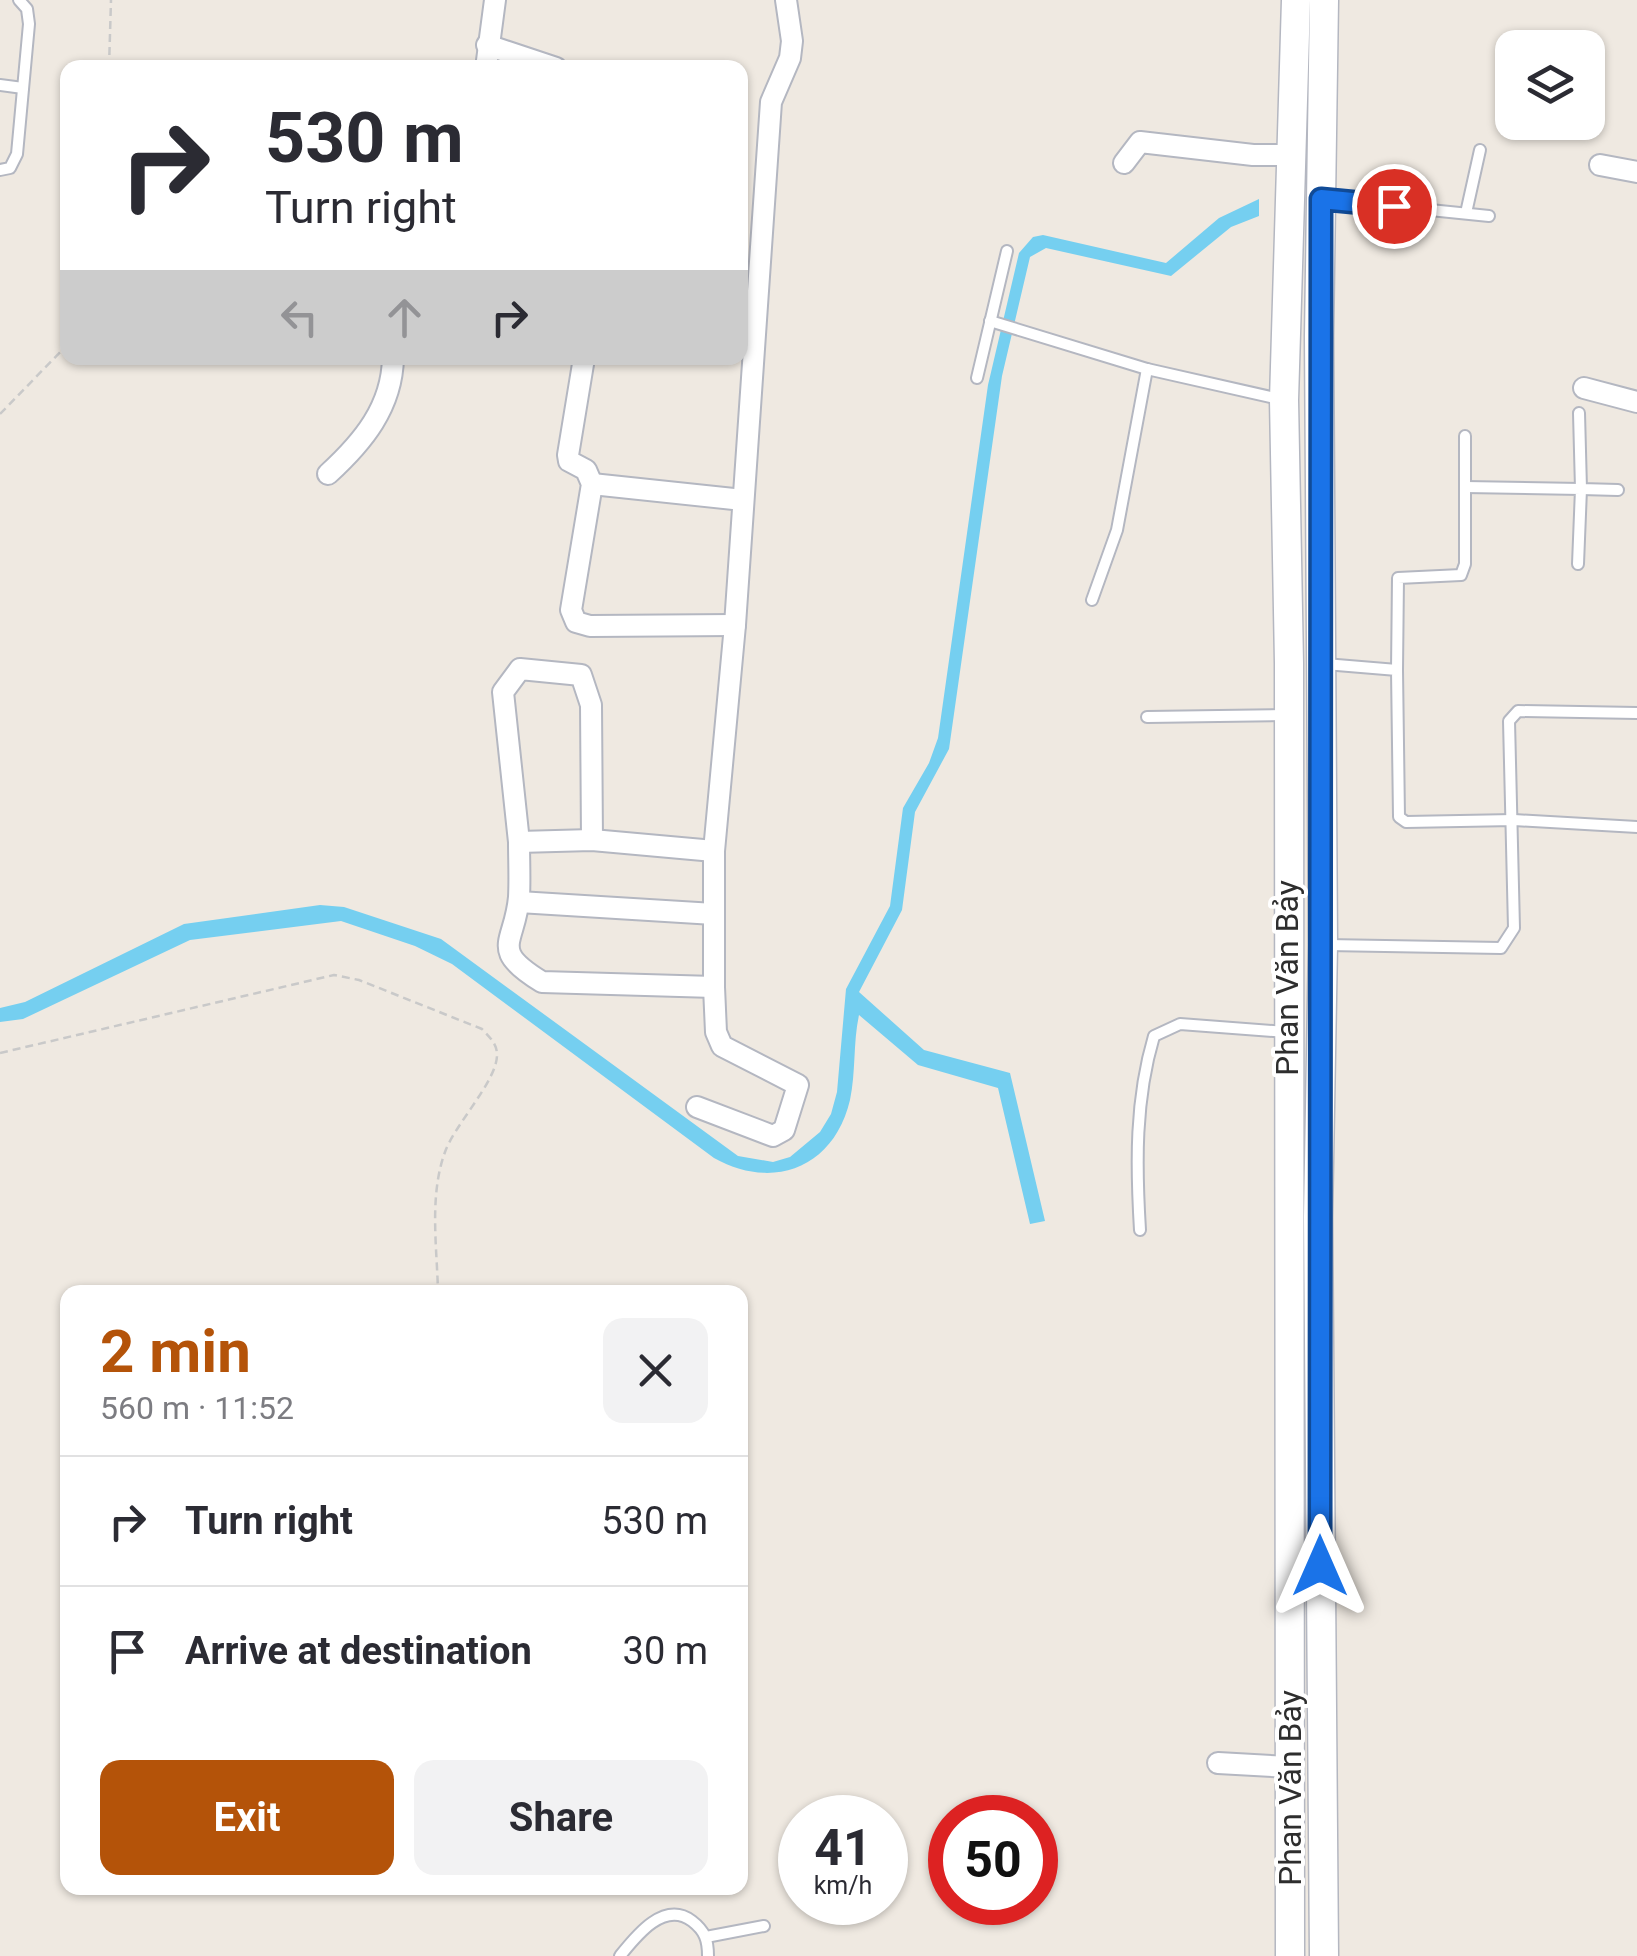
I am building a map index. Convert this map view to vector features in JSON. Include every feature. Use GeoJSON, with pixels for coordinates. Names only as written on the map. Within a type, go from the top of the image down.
{"type":"FeatureCollection","features":[{"type":"Feature","properties":{"kind":"main road","name":"Phan Văn Bảy"},"geometry":{"type":"LineString","coordinates":[[1290,1956],[1289,663],[1284,400],[1296,0]]}},
{"type":"Feature","properties":{"kind":"main road","name":"Phan Văn Bảy"},"geometry":{"type":"LineString","coordinates":[[1324,0],[1323,945],[1318,1236],[1324,1956]]}},
{"type":"Feature","properties":{"kind":"main road"},"geometry":{"type":"LineString","coordinates":[[1289,663],[1321,664]]}},
{"type":"Feature","properties":{"kind":"street"},"geometry":{"type":"LineString","coordinates":[[487,60],[495,0]]}},
{"type":"Feature","properties":{"kind":"street"},"geometry":{"type":"LineString","coordinates":[[697,1106],[773,1136],[784,1130],[798,1085],[722,1046],[716,1032],[714,987],[714,851],[734,625],[770,102],[792,41],[786,0]]}},
{"type":"Feature","properties":{"kind":"street"},"geometry":{"type":"LineString","coordinates":[[488,45],[532,60]]}},
{"type":"Feature","properties":{"kind":"street"},"geometry":{"type":"LineString","coordinates":[[1124,163],[1140,142],[1253,155],[1292,155]]}},
{"type":"Feature","properties":{"kind":"street"},"geometry":{"type":"LineString","coordinates":[[1600,165],[1637,172]]}},
{"type":"Feature","properties":{"kind":"street"},"geometry":{"type":"LineString","coordinates":[[328,474],[369,432],[390,384],[393,365]]}},
{"type":"Feature","properties":{"kind":"street"},"geometry":{"type":"LineString","coordinates":[[583,365],[568,455],[569,461],[586,470],[592,484],[571,610],[576,622],[734,625]]}},
{"type":"Feature","properties":{"kind":"street"},"geometry":{"type":"LineString","coordinates":[[1584,388],[1637,402]]}},
{"type":"Feature","properties":{"kind":"street"},"geometry":{"type":"LineString","coordinates":[[592,484],[743,500]]}},
{"type":"Feature","properties":{"kind":"street"},"geometry":{"type":"LineString","coordinates":[[592,840],[591,705],[581,675],[520,669],[503,692],[519,842],[518,902],[508,932],[509,952],[519,968],[542,982],[714,987]]}},
{"type":"Feature","properties":{"kind":"street"},"geometry":{"type":"LineString","coordinates":[[519,842],[592,840],[714,851]]}},
{"type":"Feature","properties":{"kind":"street"},"geometry":{"type":"LineString","coordinates":[[518,902],[714,914]]}},
{"type":"Feature","properties":{"kind":"street"},"geometry":{"type":"LineString","coordinates":[[1218,1764],[1290,1767]]}},
{"type":"Feature","properties":{"kind":"lane"},"geometry":{"type":"LineString","coordinates":[[0,170],[10,168],[18,154],[29,24],[27,8],[19,0]]}},
{"type":"Feature","properties":{"kind":"lane"},"geometry":{"type":"LineString","coordinates":[[0,84],[24,88]]}},
{"type":"Feature","properties":{"kind":"lane"},"geometry":{"type":"LineString","coordinates":[[1466,213],[1480,150]]}},
{"type":"Feature","properties":{"kind":"lane"},"geometry":{"type":"LineString","coordinates":[[1321,199],[1489,216]]}},
{"type":"Feature","properties":{"kind":"lane"},"geometry":{"type":"LineString","coordinates":[[977,378],[995,323],[1007,251]]}},
{"type":"Feature","properties":{"kind":"lane"},"geometry":{"type":"LineString","coordinates":[[995,323],[1148,369],[1284,400]]}},
{"type":"Feature","properties":{"kind":"lane"},"geometry":{"type":"LineString","coordinates":[[1092,600],[1118,530],[1148,369]]}},
{"type":"Feature","properties":{"kind":"lane"},"geometry":{"type":"LineString","coordinates":[[1578,564],[1579,412]]}},
{"type":"Feature","properties":{"kind":"lane"},"geometry":{"type":"LineString","coordinates":[[1465,436],[1466,553],[1460,574],[1398,578],[1399,817],[1406,822],[1514,820],[1637,826]]}},
{"type":"Feature","properties":{"kind":"lane"},"geometry":{"type":"LineString","coordinates":[[1465,486],[1618,490]]}},
{"type":"Feature","properties":{"kind":"lane"},"geometry":{"type":"LineString","coordinates":[[1321,664],[1397,670]]}},
{"type":"Feature","properties":{"kind":"lane"},"geometry":{"type":"LineString","coordinates":[[1323,945],[1500,948],[1514,928],[1509,720],[1518,710],[1637,713]]}},
{"type":"Feature","properties":{"kind":"lane"},"geometry":{"type":"LineString","coordinates":[[1147,717],[1288,715]]}},
{"type":"Feature","properties":{"kind":"lane"},"geometry":{"type":"LineString","coordinates":[[1140,1230],[1136,1168],[1142,1076],[1154,1036],[1180,1024],[1287,1032]]}},
{"type":"Feature","properties":{"kind":"lane"},"geometry":{"type":"LineString","coordinates":[[620,1956],[646,1926],[664,1916],[685,1916],[706,1937],[708,1956]]}},
{"type":"Feature","properties":{"kind":"lane"},"geometry":{"type":"LineString","coordinates":[[706,1937],[764,1926]]}},
{"type":"Feature","properties":{"kind":"path"},"geometry":{"type":"LineString","coordinates":[[110,60],[111,0]]}},
{"type":"Feature","properties":{"kind":"path"},"geometry":{"type":"LineString","coordinates":[[0,414],[60,352]]}},
{"type":"Feature","properties":{"kind":"path"},"geometry":{"type":"LineString","coordinates":[[0,1053],[334,975],[359,980],[482,1029],[493,1040],[497,1054],[494,1069],[454,1130],[439,1172],[438,1285]]}},
{"type":"Feature","properties":{"kind":"water"},"geometry":{"type":"Polygon","coordinates":[[[1259,199],[1259,216],[1231,227],[1171,276],[1046,248],[1030,257],[1002,376],[949,749],[915,812],[902,910],[859,992],[924,1050],[1010,1073],[1045,1221],[1030,1224],[998,1088],[918,1065],[859,1015],[850,1100],[842,1123],[815,1157],[779,1172],[736,1168],[714,1158],[452,964],[415,946],[341,921],[190,940],[23,1019],[0,1022],[0,1008],[25,1002],[184,924],[320,905],[344,907],[441,939],[738,1156],[773,1162],[790,1157],[820,1132],[831,1114],[837,1092],[846,989],[890,906],[903,808],[929,763],[938,738],[988,385],[1019,253],[1033,237],[1043,235],[1166,263],[1219,218],[1259,199]]]}},
{"type":"Feature","properties":{"kind":"route"},"geometry":{"type":"LineString","coordinates":[[1320,1566],[1321,199],[1394,206]]}}]}
